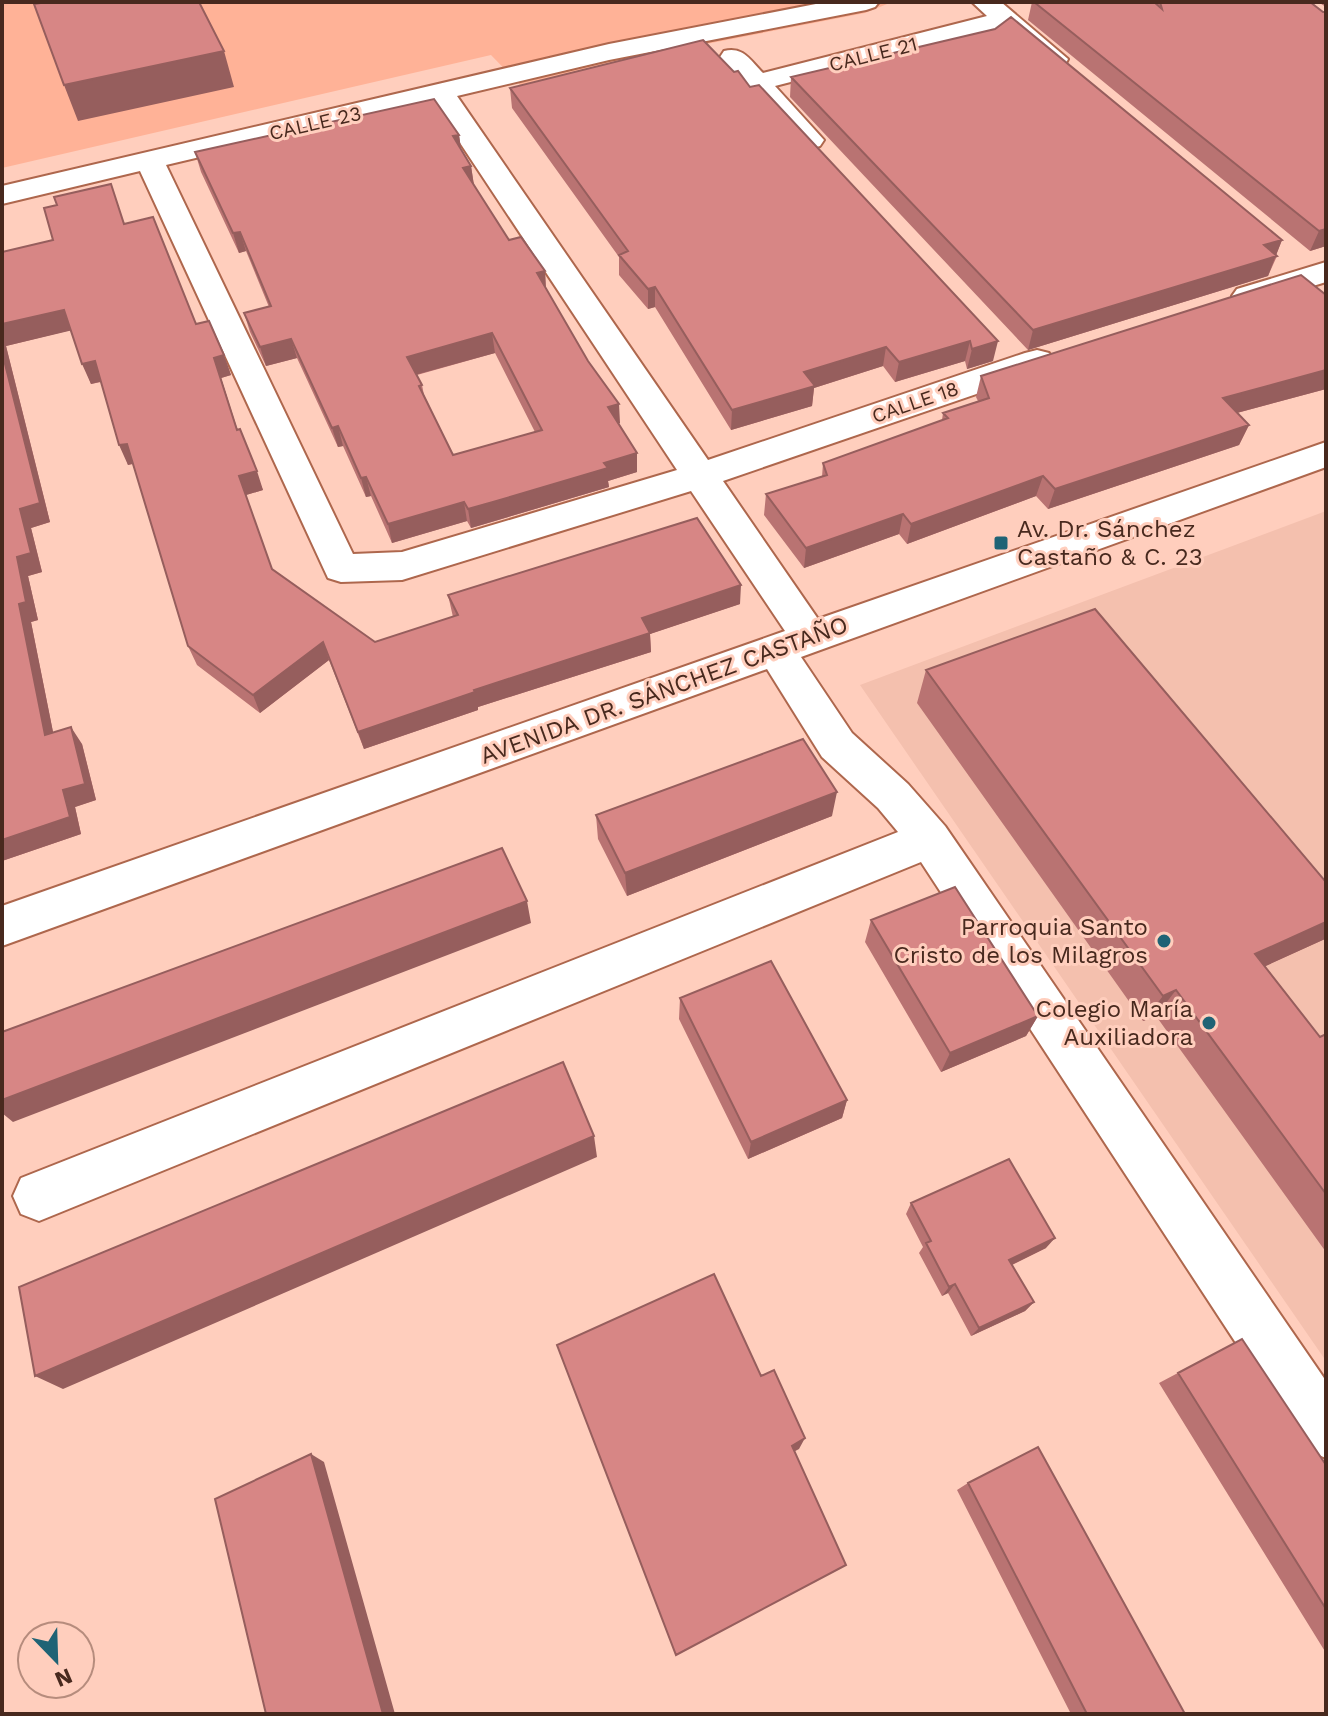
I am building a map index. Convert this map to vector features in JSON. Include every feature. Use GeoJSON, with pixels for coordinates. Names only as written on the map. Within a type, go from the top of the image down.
{"type":"FeatureCollection","features":[{"type":"Feature","properties":{"kind":"street","name":"CALLE 23"},"geometry":{"type":"LineString","coordinates":[[2,195],[609,52],[866,2]]}},
{"type":"Feature","properties":{"kind":"street"},"geometry":{"type":"LineString","coordinates":[[996,11],[1078,78]]}},
{"type":"Feature","properties":{"kind":"street","name":"CALLE 21"},"geometry":{"type":"LineString","coordinates":[[766,91],[996,11]]}},
{"type":"Feature","properties":{"kind":"street"},"geometry":{"type":"LineString","coordinates":[[733,57],[826,158]]}},
{"type":"Feature","properties":{"kind":"street"},"geometry":{"type":"LineString","coordinates":[[441,93],[699,476],[793,644],[837,745],[893,796],[930,839],[1326,1430]]}},
{"type":"Feature","properties":{"kind":"street","name":"CALLE 18"},"geometry":{"type":"LineString","coordinates":[[150,161],[341,568],[402,566],[699,476],[1009,355],[1064,353]]}},
{"type":"Feature","properties":{"kind":"street"},"geometry":{"type":"LineString","coordinates":[[1212,307],[1311,267]]}},
{"type":"Feature","properties":{"kind":"street","name":"AVENIDA DR. SÁNCHEZ CASTAÑO"},"geometry":{"type":"LineString","coordinates":[[2,926],[1326,454]]}},
{"type":"Feature","properties":{"kind":"street"},"geometry":{"type":"LineString","coordinates":[[39,1196],[930,839]]}},
{"type":"Feature","properties":{"kind":"shaded area"},"geometry":{"type":"Polygon","coordinates":[[[2,2],[892,2],[865,13],[701,45],[522,87],[491,55],[2,168],[2,2]]]}},
{"type":"Feature","properties":{"kind":"shaded area","name":"Colegio María Auxiliadora"},"geometry":{"type":"Polygon","coordinates":[[[1326,511],[1326,1361],[860,685],[1326,511]]]}},
{"type":"Feature","properties":{"kind":"building"},"geometry":{"type":"Polygon","coordinates":[[[199,2],[224,51],[64,85],[34,4],[199,2]]]}},
{"type":"Feature","properties":{"kind":"building"},"geometry":{"type":"Polygon","coordinates":[[[1034,2],[1154,2],[1162,9],[1160,2],[1310,2],[1326,12],[1326,229],[1319,231],[1034,2]]]}},
{"type":"Feature","properties":{"kind":"building"},"geometry":{"type":"Polygon","coordinates":[[[1011,17],[1282,240],[1264,245],[1277,256],[1033,330],[791,77],[995,29],[1011,17]]]}},
{"type":"Feature","properties":{"kind":"building"},"geometry":{"type":"Polygon","coordinates":[[[703,40],[734,72],[738,71],[750,87],[759,85],[998,341],[972,349],[970,341],[899,362],[886,347],[804,372],[815,386],[732,410],[655,287],[648,289],[619,255],[628,251],[510,88],[703,40]]]}},
{"type":"Feature","properties":{"kind":"building"},"geometry":{"type":"Polygon","coordinates":[[[434,99],[459,135],[453,136],[471,166],[463,168],[509,240],[521,237],[545,271],[537,273],[588,361],[619,404],[608,407],[637,453],[604,463],[608,468],[493,502],[468,509],[464,502],[388,524],[366,477],[361,478],[338,426],[332,428],[291,339],[260,347],[244,313],[271,306],[240,232],[233,233],[195,152],[434,99]],[[492,333],[407,357],[453,455],[542,430],[492,333]]]}},
{"type":"Feature","properties":{"kind":"building"},"geometry":{"type":"Polygon","coordinates":[[[111,184],[124,224],[153,217],[196,324],[209,321],[224,355],[214,358],[237,430],[240,429],[257,471],[239,476],[272,569],[375,642],[458,615],[448,595],[697,518],[741,585],[642,618],[650,633],[474,690],[358,732],[323,642],[253,695],[188,646],[127,444],[119,445],[95,361],[82,364],[64,310],[2,324],[2,252],[53,240],[44,208],[57,205],[54,197],[111,184]]]}},
{"type":"Feature","properties":{"kind":"building"},"geometry":{"type":"Polygon","coordinates":[[[1301,275],[1326,295],[1326,370],[1223,398],[1249,425],[1055,489],[1043,476],[911,524],[903,514],[806,548],[766,494],[827,475],[823,463],[948,418],[943,413],[989,398],[981,376],[1301,275]]]}},
{"type":"Feature","properties":{"kind":"building"},"geometry":{"type":"Polygon","coordinates":[[[2,352],[40,503],[20,509],[31,553],[17,557],[26,602],[19,604],[45,735],[71,727],[85,784],[63,790],[70,817],[2,840],[2,352]]]}},
{"type":"Feature","properties":{"kind":"building"},"geometry":{"type":"Polygon","coordinates":[[[1095,609],[1326,882],[1326,922],[1255,954],[1320,1037],[1326,1034],[1326,1194],[1176,990],[1163,996],[926,670],[1095,609]]]}},
{"type":"Feature","properties":{"kind":"building"},"geometry":{"type":"Polygon","coordinates":[[[803,739],[837,792],[625,873],[596,815],[803,739]]]}},
{"type":"Feature","properties":{"kind":"building"},"geometry":{"type":"Polygon","coordinates":[[[502,848],[527,901],[2,1100],[2,1032],[502,848]]]}},
{"type":"Feature","properties":{"kind":"building"},"geometry":{"type":"Polygon","coordinates":[[[955,887],[1038,1016],[950,1053],[871,920],[955,887]]]}},
{"type":"Feature","properties":{"kind":"building"},"geometry":{"type":"Polygon","coordinates":[[[771,961],[847,1100],[751,1142],[680,998],[771,961]]]}},
{"type":"Feature","properties":{"kind":"building"},"geometry":{"type":"Polygon","coordinates":[[[563,1062],[594,1136],[35,1376],[19,1287],[563,1062]]]}},
{"type":"Feature","properties":{"kind":"building"},"geometry":{"type":"Polygon","coordinates":[[[1009,1159],[1055,1238],[1009,1260],[1034,1302],[979,1328],[955,1284],[949,1287],[926,1243],[931,1241],[911,1203],[1009,1159]]]}},
{"type":"Feature","properties":{"kind":"building"},"geometry":{"type":"Polygon","coordinates":[[[714,1274],[761,1376],[774,1370],[805,1438],[792,1446],[846,1565],[676,1655],[557,1345],[714,1274]]]}},
{"type":"Feature","properties":{"kind":"building"},"geometry":{"type":"Polygon","coordinates":[[[1242,1339],[1326,1465],[1326,1609],[1178,1373],[1242,1339]]]}},
{"type":"Feature","properties":{"kind":"building"},"geometry":{"type":"Polygon","coordinates":[[[1038,1447],[1185,1714],[1087,1714],[968,1483],[1038,1447]]]}},
{"type":"Feature","properties":{"kind":"building"},"geometry":{"type":"Polygon","coordinates":[[[311,1454],[383,1714],[266,1714],[215,1499],[311,1454]]]}},
{"type":"Feature","properties":{"kind":"place","name":"Av. Dr. Sánchez Castaño & C. 23"},"geometry":{"type":"Point","coordinates":[1001,543]}},
{"type":"Feature","properties":{"kind":"place","name":"Parroquia Santo Cristo de los Milagros"},"geometry":{"type":"Point","coordinates":[1164,941]}},
{"type":"Feature","properties":{"kind":"place","name":"Colegio María Auxiliadora"},"geometry":{"type":"Point","coordinates":[1209,1023]}}]}
